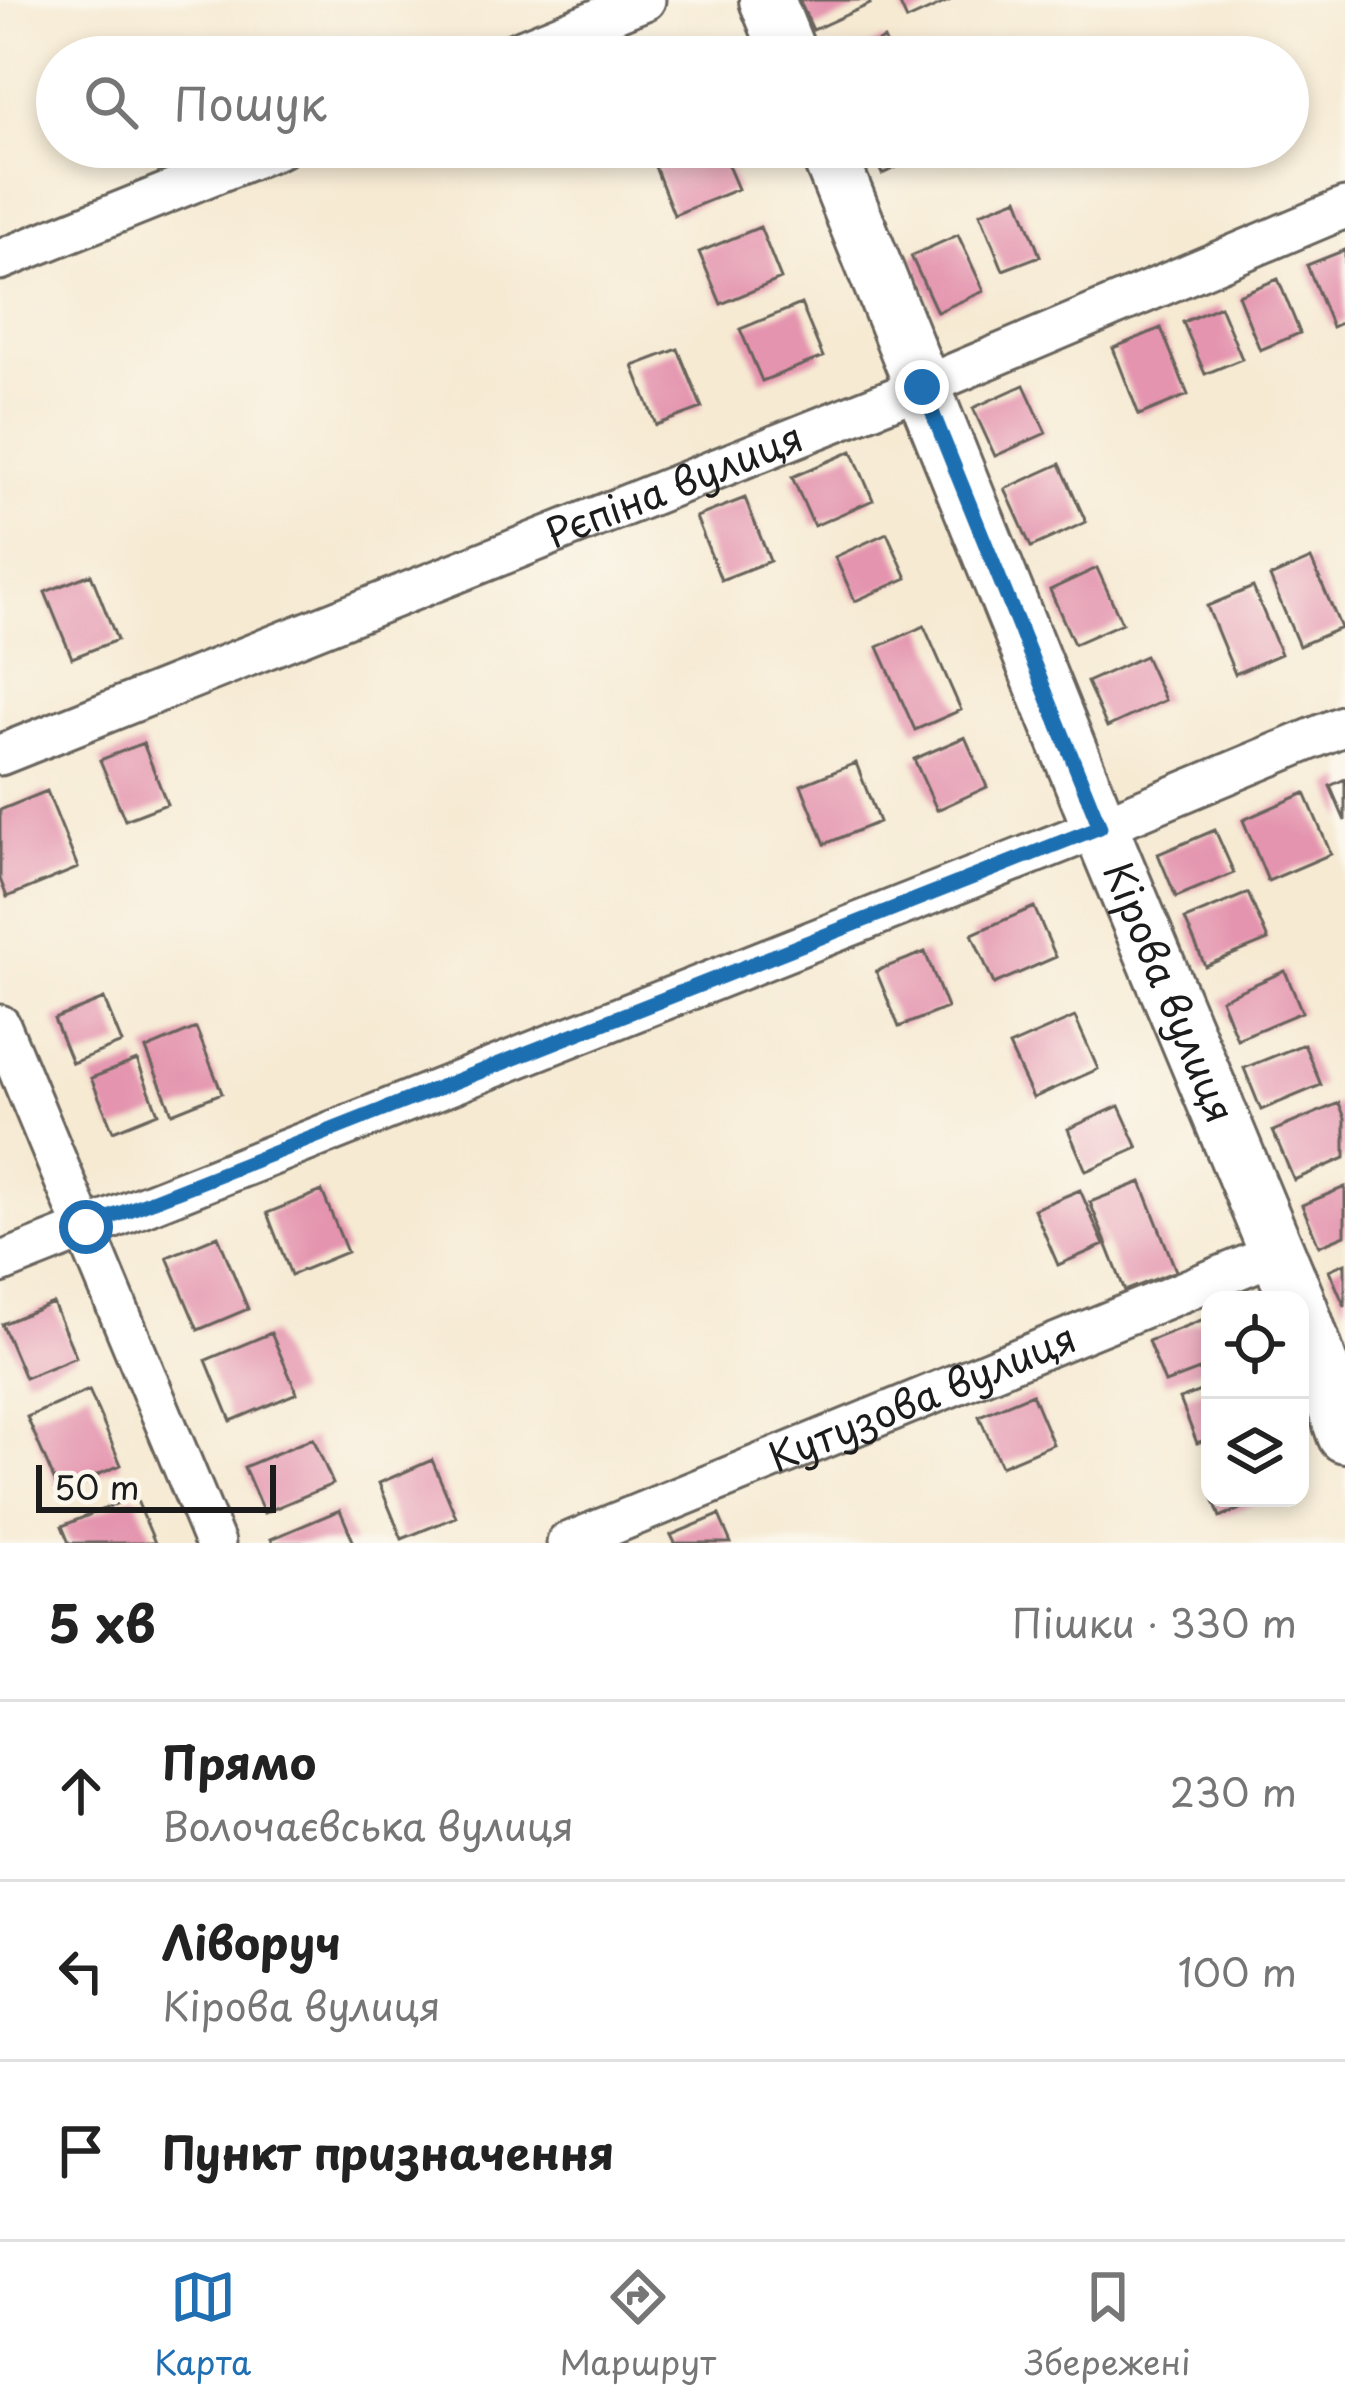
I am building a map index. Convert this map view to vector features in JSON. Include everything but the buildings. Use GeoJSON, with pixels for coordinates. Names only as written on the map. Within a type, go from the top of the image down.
{"type":"FeatureCollection","features":[{"type":"Feature","properties":{"kind":"main road"},"geometry":{"type":"LineString","coordinates":[[767,0],[782,36]]}},
{"type":"Feature","properties":{"kind":"main road","name":"Кірова вулиця"},"geometry":{"type":"LineString","coordinates":[[834,168],[1292,1287],[1345,1435]]}},
{"type":"Feature","properties":{"kind":"street"},"geometry":{"type":"LineString","coordinates":[[556,36],[645,0]]}},
{"type":"Feature","properties":{"kind":"street"},"geometry":{"type":"LineString","coordinates":[[0,260],[229,168]]}},
{"type":"Feature","properties":{"kind":"street","name":"Рєпіна вулиця"},"geometry":{"type":"LineString","coordinates":[[0,755],[922,387],[1345,208]]}},
{"type":"Feature","properties":{"kind":"street"},"geometry":{"type":"LineString","coordinates":[[0,1263],[1100,827],[1345,725]]}},
{"type":"Feature","properties":{"kind":"street"},"geometry":{"type":"LineString","coordinates":[[0,1025],[215,1543]]}},
{"type":"Feature","properties":{"kind":"street","name":"Кутузова вулиця"},"geometry":{"type":"LineString","coordinates":[[567,1543],[1292,1287]]}},
{"type":"Feature","properties":{"kind":"route"},"geometry":{"type":"LineString","coordinates":[[86,1227],[1100,827],[922,387]]}}]}
